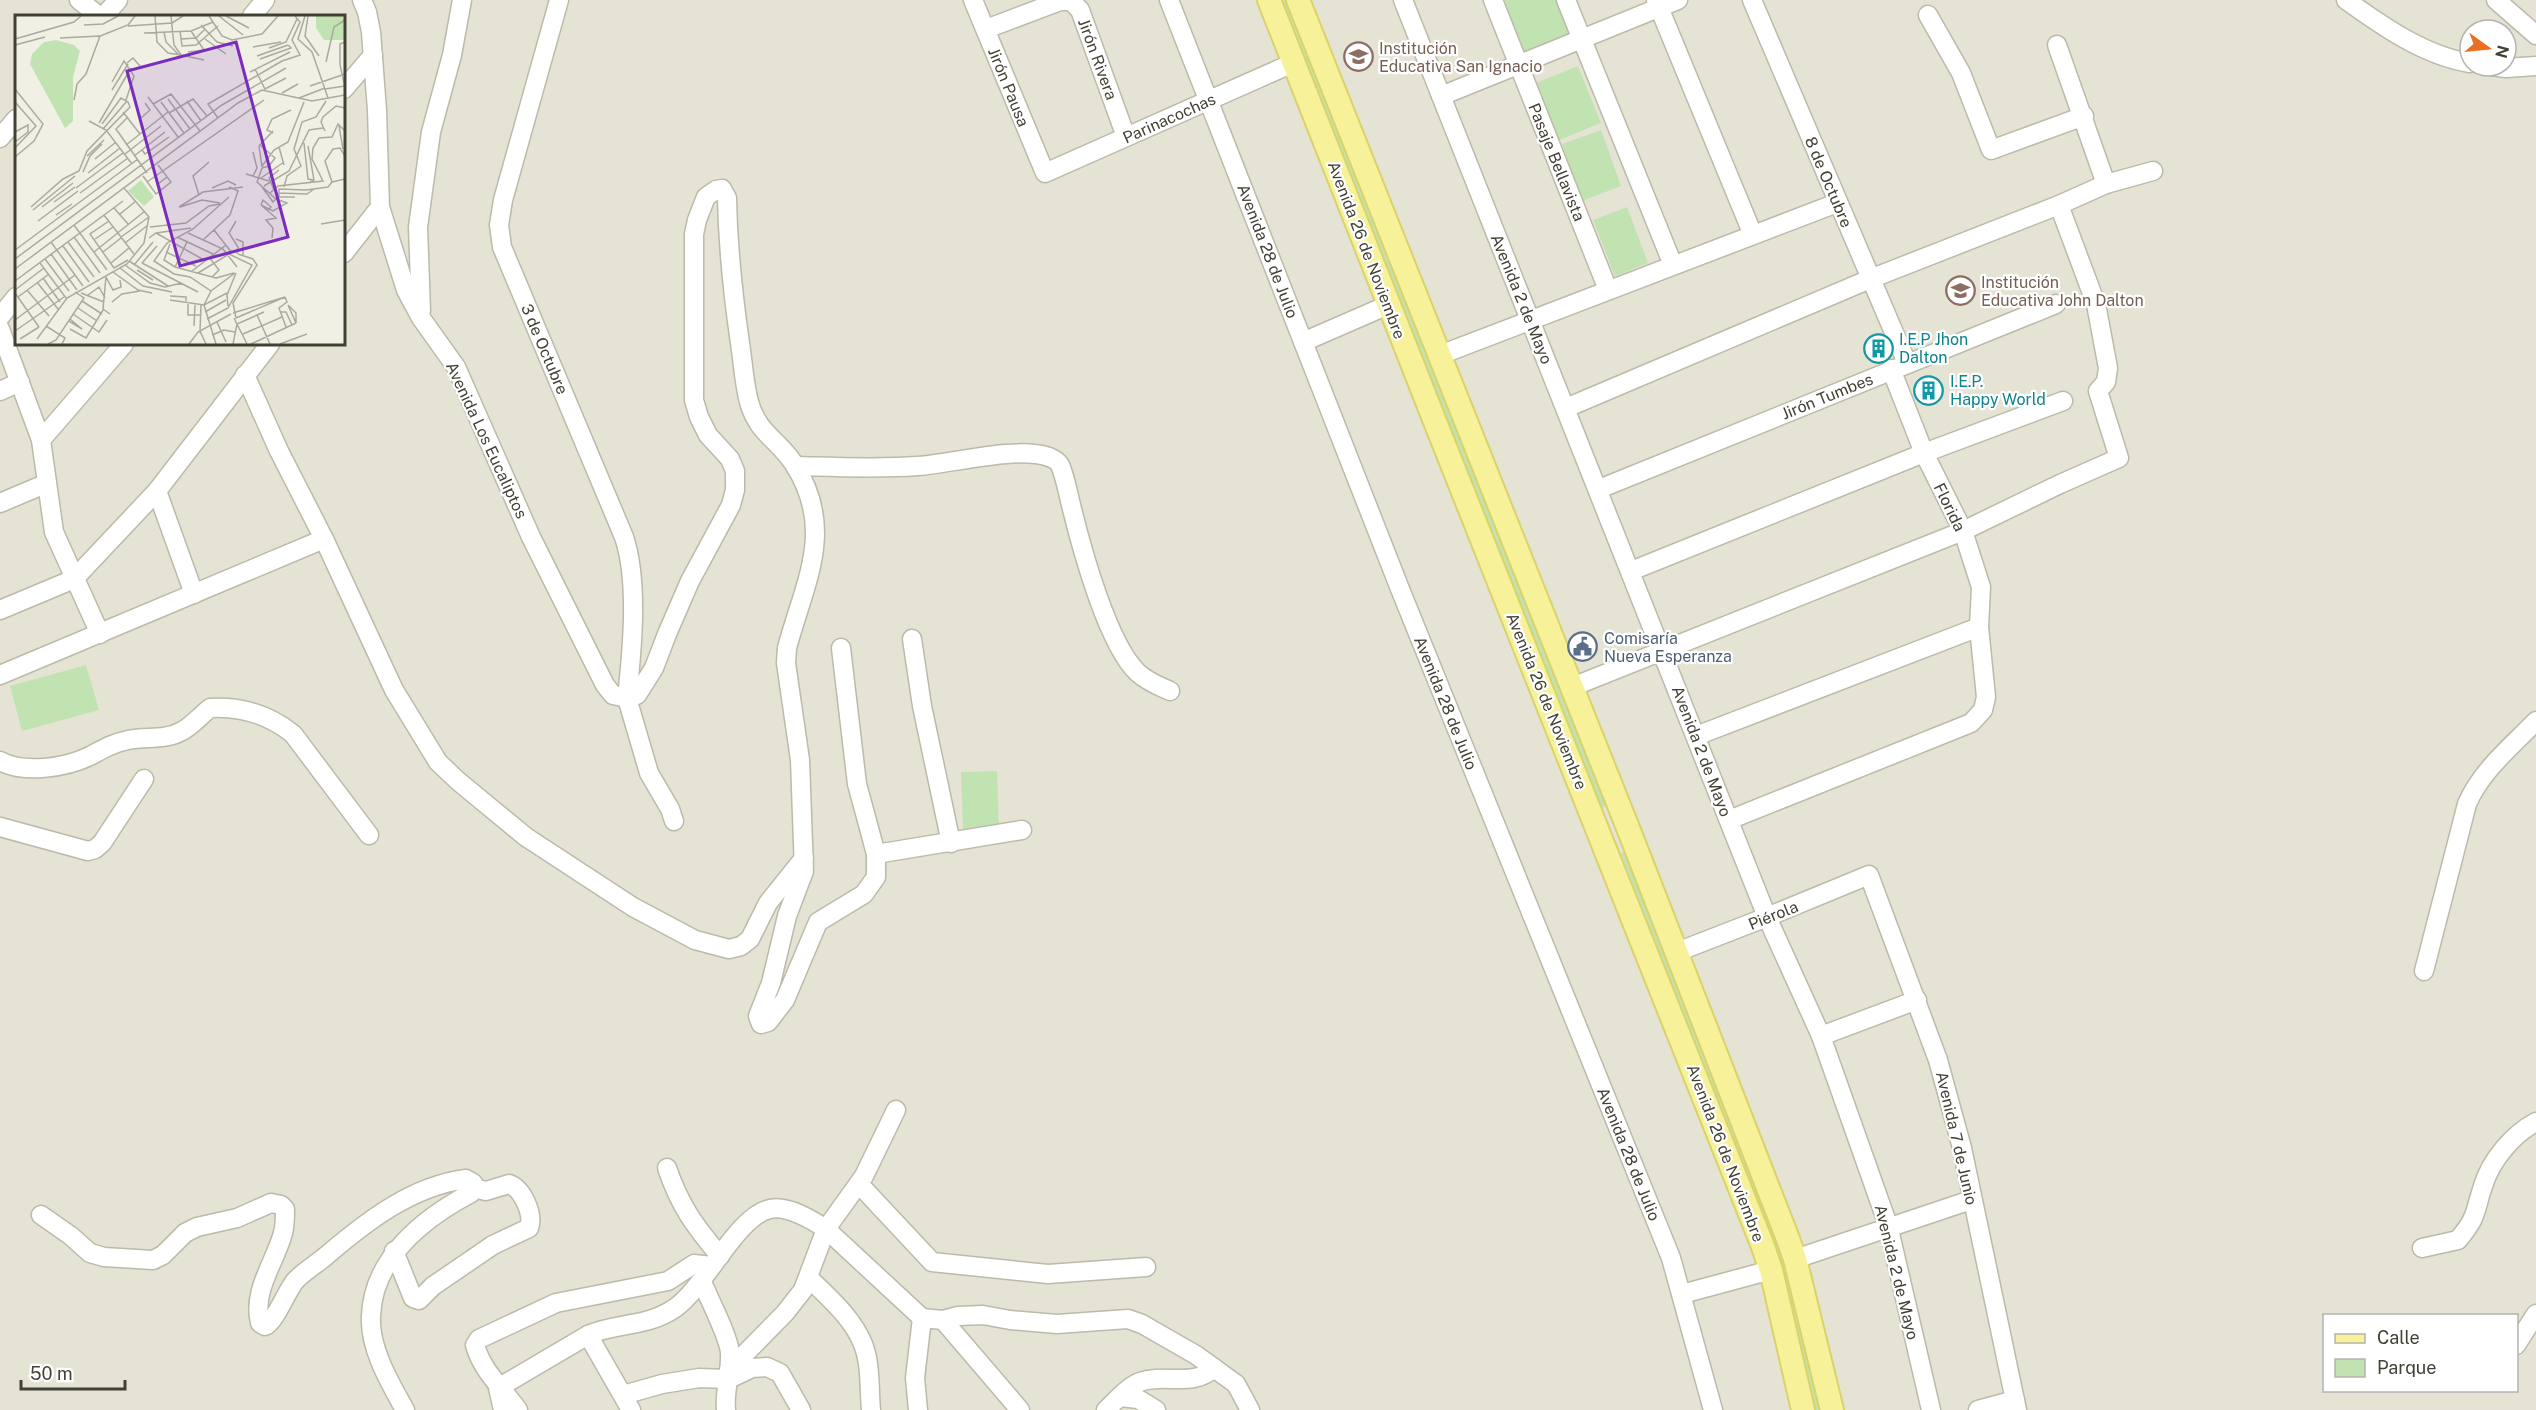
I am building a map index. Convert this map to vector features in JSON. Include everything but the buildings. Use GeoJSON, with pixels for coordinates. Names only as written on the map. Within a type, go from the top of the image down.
{"type":"FeatureCollection","features":[{"type":"Feature","properties":{"kind":"main road","name":"Avenida 26 de Noviembre"},"geometry":{"type":"LineString","coordinates":[[1269,0],[1388,305],[1603,839],[1771,1270],[1803,1410]]}},
{"type":"Feature","properties":{"kind":"main road","name":"Avenida 26 de Noviembre"},"geometry":{"type":"LineString","coordinates":[[1298,0],[1677,952],[1795,1259],[1832,1410]]}},
{"type":"Feature","properties":{"kind":"main road"},"geometry":{"type":"LineString","coordinates":[[1603,839],[1628,828]]}},
{"type":"Feature","properties":{"kind":"street"},"geometry":{"type":"LineString","coordinates":[[79,0],[98,15]]}},
{"type":"Feature","properties":{"kind":"street"},"geometry":{"type":"LineString","coordinates":[[105,15],[118,0]]}},
{"type":"Feature","properties":{"kind":"street"},"geometry":{"type":"LineString","coordinates":[[253,15],[265,0]]}},
{"type":"Feature","properties":{"kind":"street","name":"Avenida Los Eucaliptos"},"geometry":{"type":"LineString","coordinates":[[362,0],[367,12],[373,55],[380,207],[406,290],[421,318],[456,367],[531,537],[605,685],[613,695],[627,698]]}},
{"type":"Feature","properties":{"kind":"street"},"geometry":{"type":"LineString","coordinates":[[421,318],[418,227],[431,132],[452,55],[462,0]]}},
{"type":"Feature","properties":{"kind":"street","name":"3 de Octubre"},"geometry":{"type":"LineString","coordinates":[[559,0],[503,200],[500,225],[502,247],[631,558],[630,672],[627,698]]}},
{"type":"Feature","properties":{"kind":"street","name":"Jirón Pausa"},"geometry":{"type":"LineString","coordinates":[[974,0],[1045,173]]}},
{"type":"Feature","properties":{"kind":"street","name":"Avenida 28 de Julio"},"geometry":{"type":"LineString","coordinates":[[1169,0],[1405,600],[1671,1258],[1713,1410]]}},
{"type":"Feature","properties":{"kind":"street","name":"Avenida 2 de Mayo"},"geometry":{"type":"LineString","coordinates":[[1403,0],[1529,320],[1663,650],[1767,917],[1821,1036],[1889,1229],[1931,1410]]}},
{"type":"Feature","properties":{"kind":"street","name":"Pasaje Bellavista"},"geometry":{"type":"LineString","coordinates":[[1493,0],[1608,290]]}},
{"type":"Feature","properties":{"kind":"street"},"geometry":{"type":"LineString","coordinates":[[1566,0],[1673,265]]}},
{"type":"Feature","properties":{"kind":"street"},"geometry":{"type":"LineString","coordinates":[[1441,96],[1582,39],[1658,4],[1678,0]]}},
{"type":"Feature","properties":{"kind":"street","name":"8 de Octubre"},"geometry":{"type":"LineString","coordinates":[[1752,0],[1870,279],[1899,366]]}},
{"type":"Feature","properties":{"kind":"street"},"geometry":{"type":"LineString","coordinates":[[2346,0],[2423,48],[2458,61]]}},
{"type":"Feature","properties":{"kind":"street"},"geometry":{"type":"LineString","coordinates":[[2496,0],[2536,35]]}},
{"type":"Feature","properties":{"kind":"street","name":"Jirón Rivera"},"geometry":{"type":"LineString","coordinates":[[986,29],[1060,1],[1071,1],[1080,10],[1126,137]]}},
{"type":"Feature","properties":{"kind":"street"},"geometry":{"type":"LineString","coordinates":[[1658,4],[1753,235]]}},
{"type":"Feature","properties":{"kind":"street"},"geometry":{"type":"LineString","coordinates":[[1928,15],[1961,73],[1991,150],[2084,116]]}},
{"type":"Feature","properties":{"kind":"street"},"geometry":{"type":"LineString","coordinates":[[2057,45],[2084,116],[2106,184]]}},
{"type":"Feature","properties":{"kind":"street"},"geometry":{"type":"LineString","coordinates":[[345,88],[373,55]]}},
{"type":"Feature","properties":{"kind":"street","name":"Parinacochas"},"geometry":{"type":"LineString","coordinates":[[1045,173],[1293,63]]}},
{"type":"Feature","properties":{"kind":"street"},"geometry":{"type":"LineString","coordinates":[[2518,67],[2536,66]]}},
{"type":"Feature","properties":{"kind":"street"},"geometry":{"type":"LineString","coordinates":[[0,138],[15,120]]}},
{"type":"Feature","properties":{"kind":"street"},"geometry":{"type":"LineString","coordinates":[[1566,408],[1870,279],[2059,205],[2106,184],[2153,171]]}},
{"type":"Feature","properties":{"kind":"street"},"geometry":{"type":"LineString","coordinates":[[674,821],[670,809],[649,772],[627,698],[637,694],[654,668],[666,634],[690,581],[731,505],[735,490],[735,471],[730,459],[708,435],[694,400],[694,234],[706,197],[716,190],[722,189],[726,192],[727,198],[732,285],[749,403],[756,422],[765,434],[786,452],[795,466],[812,503],[816,530],[815,550],[787,648],[786,663],[800,760],[804,871],[787,916],[771,983],[758,1016],[757,1020],[761,1024],[768,1022],[785,1000],[818,922],[870,888],[876,878],[876,854],[857,784],[841,648]]}},
{"type":"Feature","properties":{"kind":"street"},"geometry":{"type":"LineString","coordinates":[[1440,355],[1837,203]]}},
{"type":"Feature","properties":{"kind":"street"},"geometry":{"type":"LineString","coordinates":[[1572,687],[1963,531],[2119,458],[2098,391],[2106,382],[2108,368],[2096,304],[2059,205]]}},
{"type":"Feature","properties":{"kind":"street"},"geometry":{"type":"LineString","coordinates":[[345,252],[380,207]]}},
{"type":"Feature","properties":{"kind":"street"},"geometry":{"type":"LineString","coordinates":[[0,317],[15,298]]}},
{"type":"Feature","properties":{"kind":"street","name":"Jirón Tumbes"},"geometry":{"type":"LineString","coordinates":[[1599,489],[2056,304]]}},
{"type":"Feature","properties":{"kind":"street"},"geometry":{"type":"LineString","coordinates":[[1303,342],[1388,305]]}},
{"type":"Feature","properties":{"kind":"street"},"geometry":{"type":"LineString","coordinates":[[0,330],[41,440],[45,484],[54,532],[100,634]]}},
{"type":"Feature","properties":{"kind":"street"},"geometry":{"type":"LineString","coordinates":[[41,440],[123,345]]}},
{"type":"Feature","properties":{"kind":"street"},"geometry":{"type":"LineString","coordinates":[[0,610],[74,579],[157,491],[269,345]]}},
{"type":"Feature","properties":{"kind":"street","name":"Florida"},"geometry":{"type":"LineString","coordinates":[[1729,820],[1971,723],[1983,710],[1986,697],[1979,627],[1982,605],[1981,587],[1963,531],[1924,453],[1899,366]]}},
{"type":"Feature","properties":{"kind":"street"},"geometry":{"type":"LineString","coordinates":[[245,375],[394,690],[438,762],[526,837],[633,907],[695,940],[729,949],[741,946],[750,939],[768,903],[805,856]]}},
{"type":"Feature","properties":{"kind":"street"},"geometry":{"type":"LineString","coordinates":[[0,391],[20,382]]}},
{"type":"Feature","properties":{"kind":"street"},"geometry":{"type":"LineString","coordinates":[[1631,571],[1924,453],[2062,401]]}},
{"type":"Feature","properties":{"kind":"street"},"geometry":{"type":"LineString","coordinates":[[795,466],[917,466],[960,462],[1016,452],[1053,458],[1059,462],[1092,578],[1115,635],[1137,672],[1151,683],[1170,691]]}},
{"type":"Feature","properties":{"kind":"street"},"geometry":{"type":"LineString","coordinates":[[0,503],[45,484]]}},
{"type":"Feature","properties":{"kind":"street"},"geometry":{"type":"LineString","coordinates":[[157,491],[194,594]]}},
{"type":"Feature","properties":{"kind":"street"},"geometry":{"type":"LineString","coordinates":[[0,675],[324,539]]}},
{"type":"Feature","properties":{"kind":"street"},"geometry":{"type":"LineString","coordinates":[[1696,736],[1979,627]]}},
{"type":"Feature","properties":{"kind":"street"},"geometry":{"type":"LineString","coordinates":[[912,639],[922,706],[951,843]]}},
{"type":"Feature","properties":{"kind":"street"},"geometry":{"type":"LineString","coordinates":[[0,761],[23,768],[71,762],[89,756],[108,745],[130,739],[169,737],[184,730],[210,708],[236,708],[280,723],[293,734],[369,835]]}},
{"type":"Feature","properties":{"kind":"street"},"geometry":{"type":"LineString","coordinates":[[2424,971],[2470,796],[2482,777],[2536,721]]}},
{"type":"Feature","properties":{"kind":"street"},"geometry":{"type":"LineString","coordinates":[[0,827],[88,851],[95,849],[102,843],[144,779]]}},
{"type":"Feature","properties":{"kind":"street"},"geometry":{"type":"LineString","coordinates":[[876,854],[1022,830]]}},
{"type":"Feature","properties":{"kind":"street","name":"Piérola"},"geometry":{"type":"LineString","coordinates":[[1677,952],[1869,875]]}},
{"type":"Feature","properties":{"kind":"street","name":"Avenida 7 de Junio"},"geometry":{"type":"LineString","coordinates":[[1869,875],[1917,1000],[1947,1093],[1962,1148],[1971,1200],[2016,1405]]}},
{"type":"Feature","properties":{"kind":"street"},"geometry":{"type":"LineString","coordinates":[[1821,1036],[1917,1000]]}},
{"type":"Feature","properties":{"kind":"street"},"geometry":{"type":"LineString","coordinates":[[729,1374],[803,1290],[826,1228],[859,1184],[896,1110]]}},
{"type":"Feature","properties":{"kind":"street"},"geometry":{"type":"LineString","coordinates":[[2421,1248],[2458,1240],[2476,1215],[2483,1184],[2499,1154],[2523,1128],[2536,1122]]}},
{"type":"Feature","properties":{"kind":"street"},"geometry":{"type":"LineString","coordinates":[[667,1168],[676,1196],[716,1261]]}},
{"type":"Feature","properties":{"kind":"street"},"geometry":{"type":"LineString","coordinates":[[41,1215],[90,1253],[104,1257],[153,1260],[163,1255],[185,1233],[197,1227],[237,1218],[272,1203],[281,1205],[285,1209],[284,1233],[269,1265],[258,1301],[260,1323],[266,1326],[271,1324],[283,1298],[297,1280],[375,1218],[421,1191],[449,1181],[466,1179],[473,1184],[474,1188],[486,1191],[509,1184],[517,1188],[531,1217],[529,1228],[493,1245],[433,1286],[419,1300],[413,1298],[394,1251]]}},
{"type":"Feature","properties":{"kind":"street"},"geometry":{"type":"LineString","coordinates":[[859,1184],[932,1262],[1048,1274],[1146,1267]]}},
{"type":"Feature","properties":{"kind":"street"},"geometry":{"type":"LineString","coordinates":[[405,1410],[377,1351],[370,1316],[374,1295],[384,1268],[394,1251],[408,1236],[471,1193],[474,1188]]}},
{"type":"Feature","properties":{"kind":"street"},"geometry":{"type":"LineString","coordinates":[[1795,1259],[1971,1200]]}},
{"type":"Feature","properties":{"kind":"street"},"geometry":{"type":"LineString","coordinates":[[498,1388],[588,1335],[659,1318],[678,1306],[702,1282],[716,1261],[756,1215],[771,1209],[786,1210],[810,1218],[826,1228],[922,1318],[944,1320],[958,1316],[983,1315],[1057,1324],[1128,1319],[1142,1324],[1236,1384],[1250,1410]]}},
{"type":"Feature","properties":{"kind":"street"},"geometry":{"type":"LineString","coordinates":[[519,1410],[498,1388],[477,1355],[475,1345],[479,1339],[556,1303],[668,1281],[694,1264],[716,1261]]}},
{"type":"Feature","properties":{"kind":"street"},"geometry":{"type":"LineString","coordinates":[[1682,1294],[1771,1270]]}},
{"type":"Feature","properties":{"kind":"street"},"geometry":{"type":"LineString","coordinates":[[809,1278],[839,1308],[855,1328],[864,1345],[868,1363],[871,1410]]}},
{"type":"Feature","properties":{"kind":"street"},"geometry":{"type":"LineString","coordinates":[[702,1282],[730,1350],[726,1410]]}},
{"type":"Feature","properties":{"kind":"street"},"geometry":{"type":"LineString","coordinates":[[2518,1343],[2536,1314]]}},
{"type":"Feature","properties":{"kind":"street"},"geometry":{"type":"LineString","coordinates":[[918,1410],[915,1378],[922,1318]]}},
{"type":"Feature","properties":{"kind":"street"},"geometry":{"type":"LineString","coordinates":[[944,1320],[1020,1410]]}},
{"type":"Feature","properties":{"kind":"street"},"geometry":{"type":"LineString","coordinates":[[588,1335],[627,1403],[681,1381],[767,1367],[780,1373],[801,1410]]}},
{"type":"Feature","properties":{"kind":"street"},"geometry":{"type":"LineString","coordinates":[[1106,1410],[1139,1383],[1152,1380],[1199,1378],[1214,1368]]}},
{"type":"Feature","properties":{"kind":"street"},"geometry":{"type":"LineString","coordinates":[[498,1388],[503,1410]]}},
{"type":"Feature","properties":{"kind":"street"},"geometry":{"type":"LineString","coordinates":[[1120,1397],[1138,1399],[1156,1410]]}},
{"type":"Feature","properties":{"kind":"street"},"geometry":{"type":"LineString","coordinates":[[1978,1410],[2016,1405]]}},
{"type":"Feature","properties":{"kind":"shaded area"},"geometry":{"type":"Polygon","coordinates":[[[0,0],[2536,0],[2536,1410],[0,1410],[0,0]]]}},
{"type":"Feature","properties":{"kind":"green space"},"geometry":{"type":"Polygon","coordinates":[[[1278,0],[1288,0],[1608,805],[1601,808],[1278,0]]]}},
{"type":"Feature","properties":{"kind":"green space"},"geometry":{"type":"Polygon","coordinates":[[[1501,0],[1560,0],[1576,39],[1525,60],[1501,0]]]}},
{"type":"Feature","properties":{"kind":"green space"},"geometry":{"type":"Polygon","coordinates":[[[1578,66],[1601,123],[1559,140],[1536,83],[1578,66]]]}},
{"type":"Feature","properties":{"kind":"green space"},"geometry":{"type":"Polygon","coordinates":[[[1601,130],[1621,186],[1582,201],[1562,144],[1601,130]]]}},
{"type":"Feature","properties":{"kind":"green space"},"geometry":{"type":"Polygon","coordinates":[[[1627,207],[1648,263],[1615,276],[1593,220],[1627,207]]]}},
{"type":"Feature","properties":{"kind":"green space"},"geometry":{"type":"Polygon","coordinates":[[[86,665],[99,710],[22,731],[10,686],[86,665]]]}},
{"type":"Feature","properties":{"kind":"green space"},"geometry":{"type":"Polygon","coordinates":[[[997,771],[999,830],[963,831],[961,772],[997,771]]]}},
{"type":"Feature","properties":{"kind":"green space"},"geometry":{"type":"Polygon","coordinates":[[[1626,851],[1777,1231],[1824,1410],[1816,1410],[1789,1301],[1694,1041],[1621,853],[1626,851]]]}},
{"type":"Feature","properties":{"kind":"place","name":"Institución Educativa San Ignacio"},"geometry":{"type":"Point","coordinates":[1358,57]}},
{"type":"Feature","properties":{"kind":"place","name":"Institución Educativa John Dalton"},"geometry":{"type":"Point","coordinates":[1960,291]}},
{"type":"Feature","properties":{"kind":"place","name":"I.E.P Jhon Dalton"},"geometry":{"type":"Point","coordinates":[1878,348]}},
{"type":"Feature","properties":{"kind":"place","name":"I.E.P. Happy World"},"geometry":{"type":"Point","coordinates":[1929,390]}},
{"type":"Feature","properties":{"kind":"place","name":"Comisaría Nueva Esperanza"},"geometry":{"type":"Point","coordinates":[1583,647]}}]}
